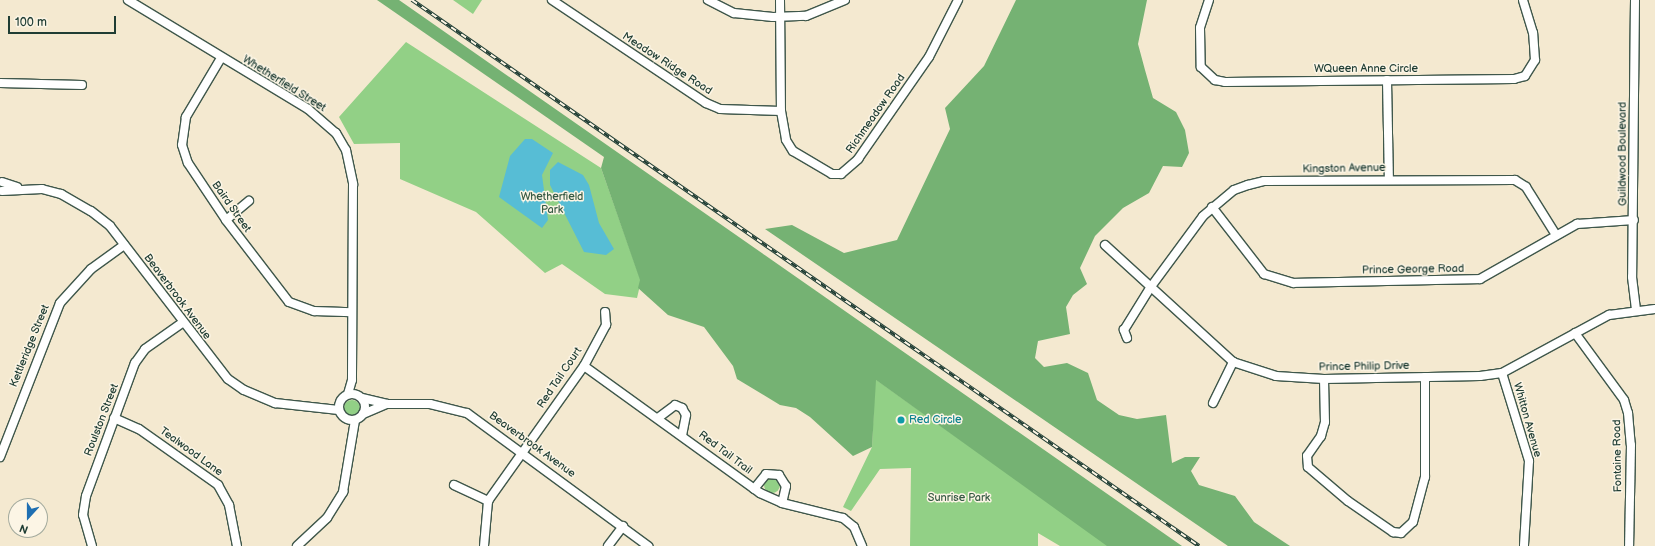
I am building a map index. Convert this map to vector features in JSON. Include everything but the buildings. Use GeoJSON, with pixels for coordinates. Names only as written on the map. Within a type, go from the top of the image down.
{"type":"FeatureCollection","features":[{"type":"Feature","properties":{"kind":"street","name":"Whetherfield Street"},"geometry":{"type":"LineString","coordinates":[[128,0],[220,58],[319,117],[336,133],[346,150],[353,184],[352,380],[348,394]]}},
{"type":"Feature","properties":{"kind":"street","name":"Meadow Ridge Road"},"geometry":{"type":"LineString","coordinates":[[552,0],[706,103],[720,109],[781,111]]}},
{"type":"Feature","properties":{"kind":"street"},"geometry":{"type":"LineString","coordinates":[[708,0],[734,13],[780,17],[806,16],[845,0]]}},
{"type":"Feature","properties":{"kind":"street","name":"Richmeadow Road"},"geometry":{"type":"LineString","coordinates":[[780,0],[781,111],[786,140],[792,151],[832,174],[850,168],[929,57],[958,0]]}},
{"type":"Feature","properties":{"kind":"street","name":"WQueen Anne Circle"},"geometry":{"type":"LineString","coordinates":[[1209,0],[1200,28],[1200,56],[1202,67],[1215,80],[1387,80],[1525,76],[1534,60],[1533,33],[1523,0]]}},
{"type":"Feature","properties":{"kind":"street","name":"Guildwood Boulevard"},"geometry":{"type":"LineString","coordinates":[[1635,0],[1634,220],[1632,277],[1636,309]]}},
{"type":"Feature","properties":{"kind":"street","name":"Baird Street"},"geometry":{"type":"LineString","coordinates":[[220,58],[192,105],[182,145],[188,163],[226,220],[289,302],[314,311],[352,312]]}},
{"type":"Feature","properties":{"kind":"street"},"geometry":{"type":"LineString","coordinates":[[1387,80],[1389,180]]}},
{"type":"Feature","properties":{"kind":"street"},"geometry":{"type":"LineString","coordinates":[[0,83],[82,85]]}},
{"type":"Feature","properties":{"kind":"street","name":"Kingston Avenue"},"geometry":{"type":"LineString","coordinates":[[1127,338],[1124,330],[1150,288],[1212,207],[1234,190],[1264,181],[1515,180],[1526,186],[1556,235]]}},
{"type":"Feature","properties":{"kind":"street","name":"Beaverbrook Avenue"},"geometry":{"type":"LineString","coordinates":[[1,186],[42,189],[76,201],[110,226],[182,323],[228,379],[244,390],[275,403],[322,406],[340,401]]}},
{"type":"Feature","properties":{"kind":"street"},"geometry":{"type":"LineString","coordinates":[[226,220],[250,201]]}},
{"type":"Feature","properties":{"kind":"street","name":"Prince George Road"},"geometry":{"type":"LineString","coordinates":[[1212,207],[1264,274],[1294,283],[1480,279],[1556,235],[1590,221],[1634,220]]}},
{"type":"Feature","properties":{"kind":"street","name":"Kettleridge Street"},"geometry":{"type":"LineString","coordinates":[[0,457],[60,303],[91,269],[124,245]]}},
{"type":"Feature","properties":{"kind":"street","name":"Prince Philip Drive"},"geometry":{"type":"LineString","coordinates":[[1105,245],[1150,288],[1233,362],[1276,376],[1324,380],[1502,373],[1609,314],[1636,309],[1655,309]]}},
{"type":"Feature","properties":{"kind":"street","name":"Red Tail Court"},"geometry":{"type":"LineString","coordinates":[[488,501],[522,451],[584,366],[606,325],[605,312]]}},
{"type":"Feature","properties":{"kind":"street","name":"Roulston Street"},"geometry":{"type":"LineString","coordinates":[[92,546],[83,515],[86,496],[135,363],[145,349],[182,323]]}},
{"type":"Feature","properties":{"kind":"street","name":"Fontaine Road"},"geometry":{"type":"LineString","coordinates":[[1575,333],[1624,400],[1628,413],[1631,445],[1629,546]]}},
{"type":"Feature","properties":{"kind":"street"},"geometry":{"type":"LineString","coordinates":[[1213,403],[1233,362]]}},
{"type":"Feature","properties":{"kind":"street","name":"Red Tail Trail"},"geometry":{"type":"LineString","coordinates":[[584,366],[682,435],[754,489],[782,503],[843,518],[854,528],[862,546]]}},
{"type":"Feature","properties":{"kind":"street","name":"Whitton Avenue"},"geometry":{"type":"LineString","coordinates":[[1502,373],[1529,461],[1524,546]]}},
{"type":"Feature","properties":{"kind":"street"},"geometry":{"type":"LineString","coordinates":[[1324,380],[1325,422],[1321,436],[1308,456],[1308,467],[1348,501],[1393,532],[1401,533],[1414,522],[1425,477],[1425,377]]}},
{"type":"Feature","properties":{"kind":"street","name":"Whetherfield Street"},"geometry":{"type":"LineString","coordinates":[[352,380],[360,397]]}},
{"type":"Feature","properties":{"kind":"street"},"geometry":{"type":"LineString","coordinates":[[297,546],[327,518],[342,492],[351,433],[355,420],[363,414],[360,397],[348,394],[340,401],[341,414],[351,433]]}},
{"type":"Feature","properties":{"kind":"street","name":"Beaverbrook Avenue"},"geometry":{"type":"LineString","coordinates":[[360,397],[387,404],[450,407],[484,422],[648,546]]}},
{"type":"Feature","properties":{"kind":"street","name":"Beaverbrook Avenue"},"geometry":{"type":"LineString","coordinates":[[363,414],[387,404]]}},
{"type":"Feature","properties":{"kind":"street","name":"Red Tail Trail"},"geometry":{"type":"LineString","coordinates":[[658,418],[675,405],[682,408],[686,416],[682,435]]}},
{"type":"Feature","properties":{"kind":"street","name":"Beaverbrook Avenue"},"geometry":{"type":"LineString","coordinates":[[322,406],[341,414]]}},
{"type":"Feature","properties":{"kind":"street"},"geometry":{"type":"LineString","coordinates":[[341,414],[355,420]]}},
{"type":"Feature","properties":{"kind":"street","name":"Tealwood Lane"},"geometry":{"type":"LineString","coordinates":[[114,418],[139,428],[218,485],[230,505],[237,546]]}},
{"type":"Feature","properties":{"kind":"street","name":"Red Tail Trail"},"geometry":{"type":"LineString","coordinates":[[754,489],[766,474],[780,474],[786,486],[782,503]]}},
{"type":"Feature","properties":{"kind":"street"},"geometry":{"type":"LineString","coordinates":[[454,485],[488,501],[484,546]]}},
{"type":"Feature","properties":{"kind":"street"},"geometry":{"type":"LineString","coordinates":[[608,546],[623,526]]}},
{"type":"Feature","properties":{"kind":"green space"},"geometry":{"type":"Polygon","coordinates":[[[377,0],[399,0],[1182,546],[1107,546],[876,380],[872,447],[853,456],[810,417],[796,408],[780,405],[737,379],[733,366],[704,327],[668,315],[638,288],[640,280],[601,168],[604,157],[377,0]]]}},
{"type":"Feature","properties":{"kind":"green space"},"geometry":{"type":"Polygon","coordinates":[[[453,0],[482,0],[473,14],[453,0]]]}},
{"type":"Feature","properties":{"kind":"green space"},"geometry":{"type":"Polygon","coordinates":[[[1016,0],[1147,0],[1138,44],[1145,70],[1153,98],[1176,112],[1185,130],[1189,153],[1182,167],[1163,166],[1149,193],[1123,208],[1095,236],[1080,268],[1087,284],[1073,295],[1066,307],[1070,334],[1038,341],[1035,358],[1044,367],[1067,363],[1088,373],[1097,400],[1119,415],[1137,419],[1166,415],[1172,463],[1185,457],[1200,457],[1191,471],[1199,485],[1235,496],[1254,522],[1290,546],[1228,546],[765,229],[792,225],[844,253],[897,240],[950,129],[945,108],[984,66],[1016,0]]]}},
{"type":"Feature","properties":{"kind":"green space","name":"Whetherfield Park"},"geometry":{"type":"Polygon","coordinates":[[[406,42],[601,168],[641,281],[637,298],[605,294],[562,264],[545,273],[476,212],[400,179],[400,143],[354,144],[339,117],[406,42]]]}},
{"type":"Feature","properties":{"kind":"green space","name":"Sunrise Park"},"geometry":{"type":"Polygon","coordinates":[[[875,379],[1109,546],[1060,546],[1038,533],[1038,546],[910,546],[911,468],[880,469],[851,511],[843,507],[872,447],[875,379]]]}},
{"type":"Feature","properties":{"kind":"green space"},"geometry":{"type":"Polygon","coordinates":[[[349,400],[355,400],[360,405],[358,414],[355,416],[349,416],[344,411],[344,405],[349,400]]]}},
{"type":"Feature","properties":{"kind":"green space"},"geometry":{"type":"Polygon","coordinates":[[[769,477],[775,477],[780,482],[778,491],[775,493],[769,493],[764,488],[764,482],[769,477]]]}},
{"type":"Feature","properties":{"kind":"water"},"geometry":{"type":"Polygon","coordinates":[[[525,139],[532,139],[553,153],[542,175],[548,220],[542,228],[499,197],[510,156],[525,139]]]}},
{"type":"Feature","properties":{"kind":"water"},"geometry":{"type":"Polygon","coordinates":[[[558,162],[583,175],[589,185],[599,223],[614,249],[606,255],[584,252],[550,185],[550,170],[558,162]]]}},
{"type":"Feature","properties":{"kind":"railway"},"geometry":{"type":"LineString","coordinates":[[412,0],[1199,546]]}},
{"type":"Feature","properties":{"kind":"place","name":"Red Circle"},"geometry":{"type":"Point","coordinates":[901,420]}}]}
